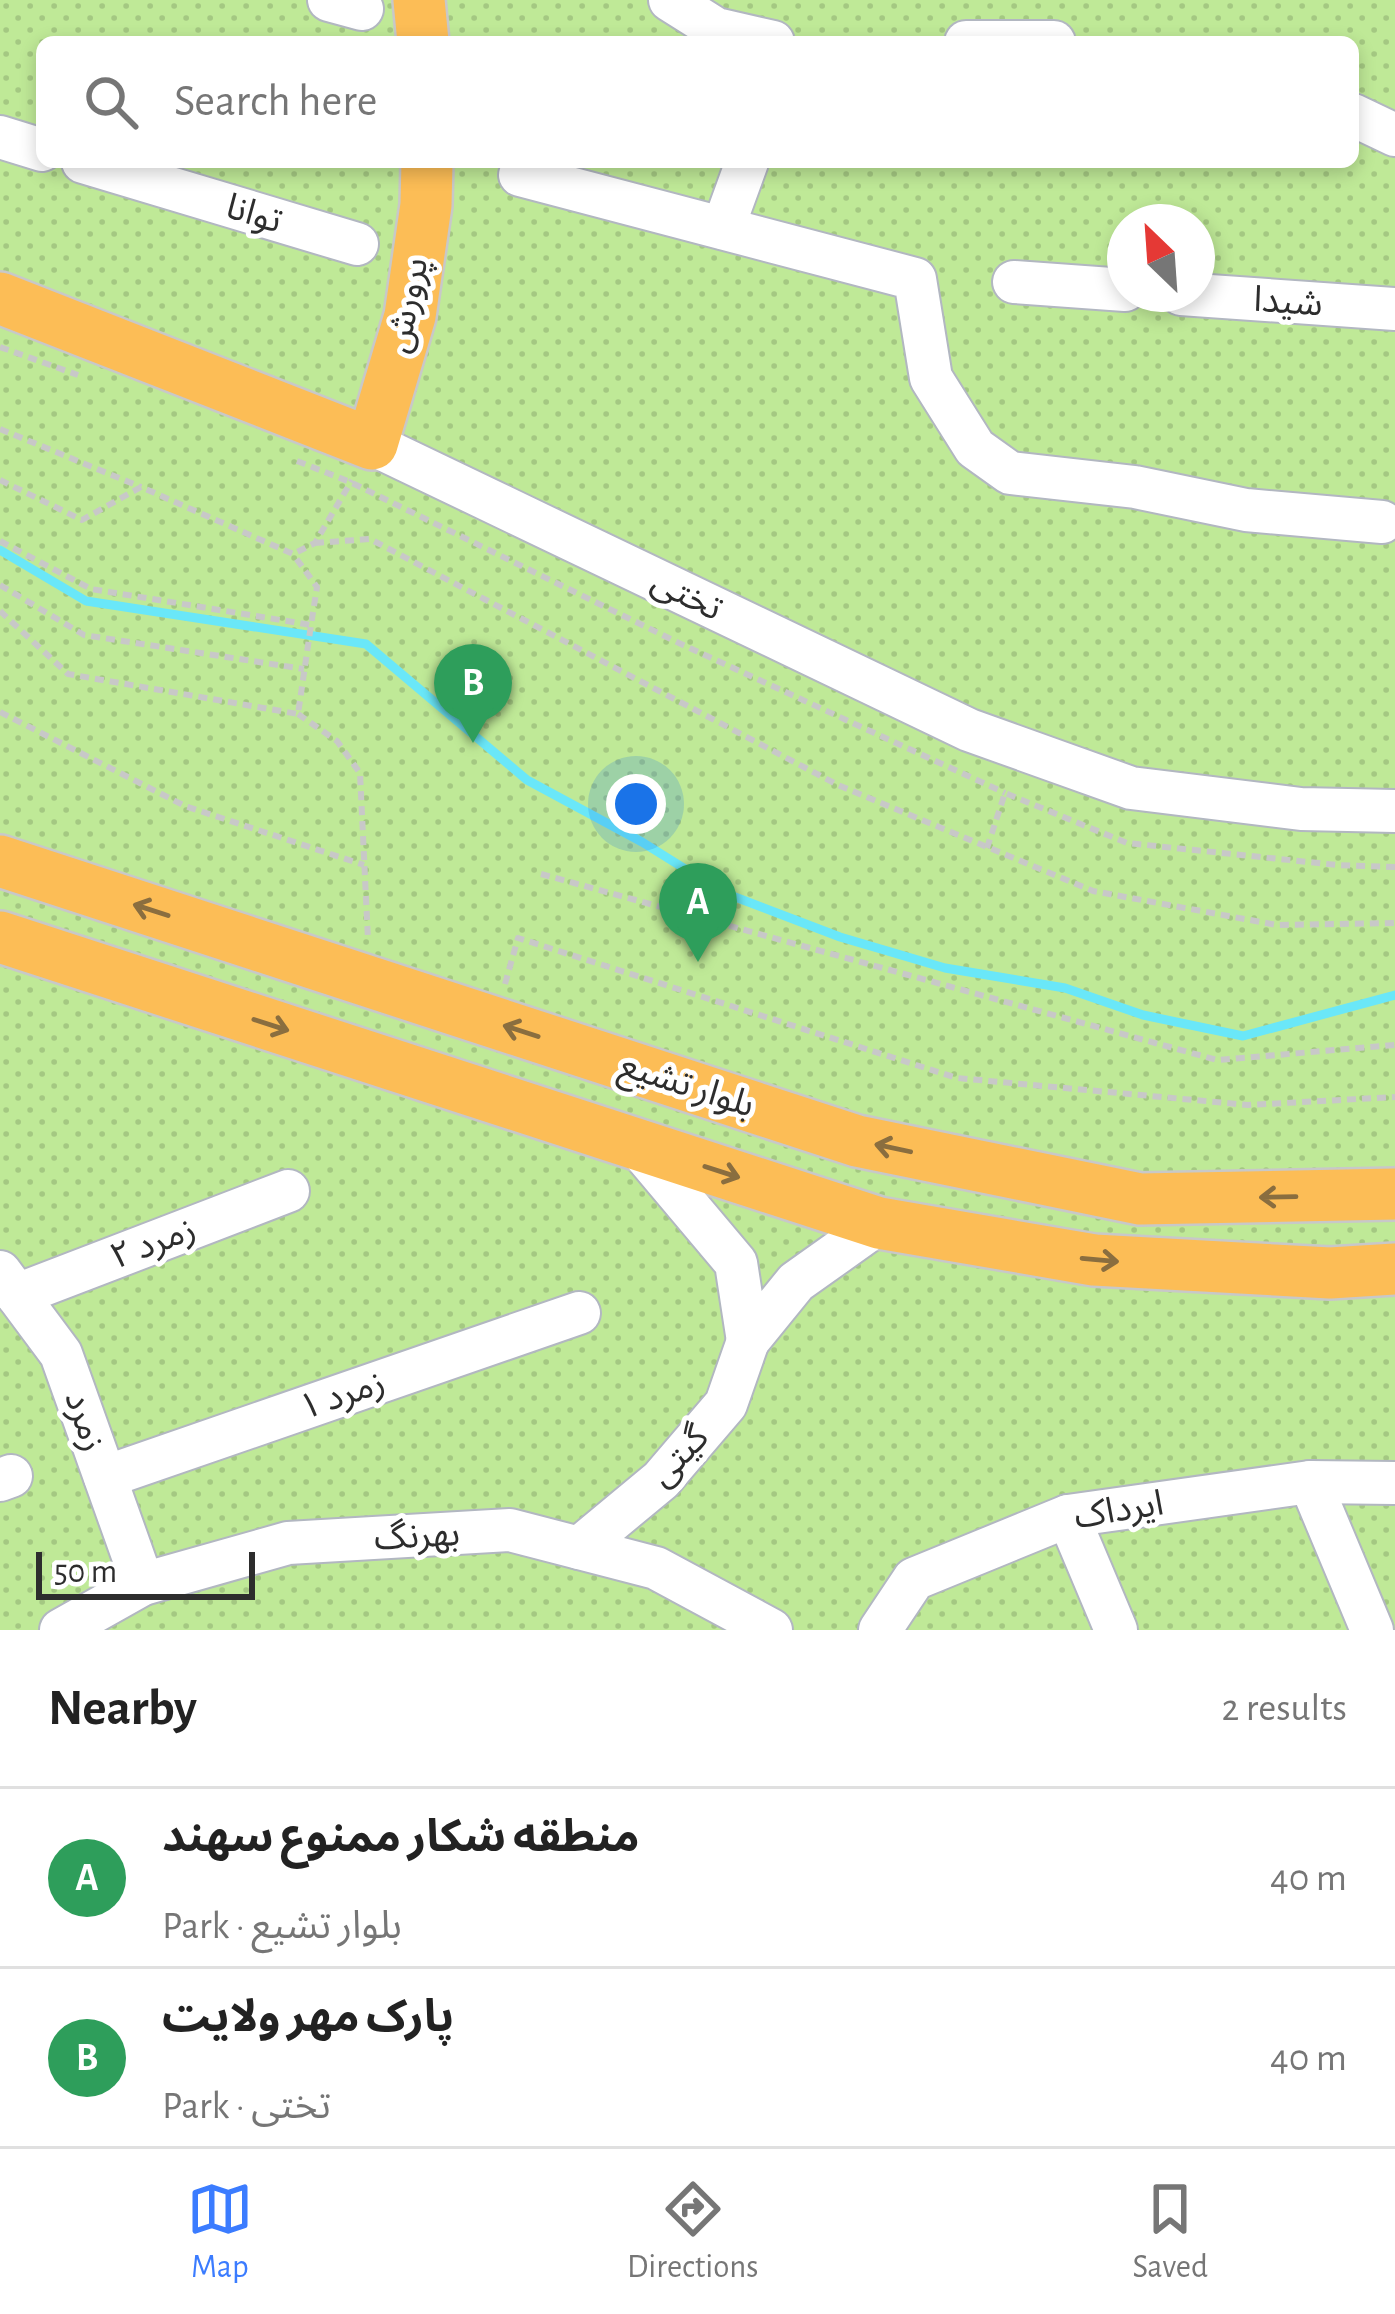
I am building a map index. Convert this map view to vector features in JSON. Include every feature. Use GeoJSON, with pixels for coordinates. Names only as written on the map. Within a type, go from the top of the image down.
{"type":"FeatureCollection","features":[{"type":"Feature","properties":{"kind":"main road"},"geometry":{"type":"LineString","coordinates":[[419,0],[422,36]]}},
{"type":"Feature","properties":{"kind":"main road","name":"پرورش"},"geometry":{"type":"LineString","coordinates":[[361,463],[410,316],[427,168]]}},
{"type":"Feature","properties":{"kind":"main road","name":"تختی"},"geometry":{"type":"LineString","coordinates":[[0,298],[361,463]]}},
{"type":"Feature","properties":{"kind":"main road","name":"بلوار تشیع"},"geometry":{"type":"LineString","coordinates":[[0,861],[857,1141],[1139,1199],[1395,1194]]}},
{"type":"Feature","properties":{"kind":"main road","name":"بلوار تشیع"},"geometry":{"type":"LineString","coordinates":[[0,937],[879,1223],[1094,1261],[1330,1274],[1395,1269]]}},
{"type":"Feature","properties":{"kind":"street"},"geometry":{"type":"LineString","coordinates":[[670,0],[716,28],[749,36]]}},
{"type":"Feature","properties":{"kind":"street"},"geometry":{"type":"LineString","coordinates":[[1359,118],[1395,135]]}},
{"type":"Feature","properties":{"kind":"street"},"geometry":{"type":"LineString","coordinates":[[0,137],[36,148]]}},
{"type":"Feature","properties":{"kind":"street","name":"توانا"},"geometry":{"type":"LineString","coordinates":[[103,168],[357,244]]}},
{"type":"Feature","properties":{"kind":"street"},"geometry":{"type":"LineString","coordinates":[[723,228],[746,168]]}},
{"type":"Feature","properties":{"kind":"street"},"geometry":{"type":"LineString","coordinates":[[520,175],[915,279],[931,378],[975,448],[1010,473],[1135,487],[1246,510],[1382,522]]}},
{"type":"Feature","properties":{"kind":"street"},"geometry":{"type":"LineString","coordinates":[[1015,282],[1107,289]]}},
{"type":"Feature","properties":{"kind":"street","name":"شیدا"},"geometry":{"type":"LineString","coordinates":[[1215,296],[1395,309]]}},
{"type":"Feature","properties":{"kind":"street","name":"تختی"},"geometry":{"type":"LineString","coordinates":[[361,463],[969,730],[1131,788],[1301,808],[1395,811]]}},
{"type":"Feature","properties":{"kind":"street","name":"گیتی"},"geometry":{"type":"LineString","coordinates":[[635,1143],[736,1263],[748,1341]]}},
{"type":"Feature","properties":{"kind":"street","name":"زمرد ۲"},"geometry":{"type":"LineString","coordinates":[[9,1283],[288,1191]]}},
{"type":"Feature","properties":{"kind":"street","name":"گیتی"},"geometry":{"type":"LineString","coordinates":[[579,1549],[661,1480],[726,1404],[748,1341],[796,1282],[879,1223]]}},
{"type":"Feature","properties":{"kind":"street","name":"زمرد"},"geometry":{"type":"LineString","coordinates":[[9,1283],[61,1354],[143,1585]]}},
{"type":"Feature","properties":{"kind":"street","name":"زمرد ۱"},"geometry":{"type":"LineString","coordinates":[[105,1478],[579,1313]]}},
{"type":"Feature","properties":{"kind":"street"},"geometry":{"type":"LineString","coordinates":[[1310,1482],[1372,1630]]}},
{"type":"Feature","properties":{"kind":"street","name":"ایرداک"},"geometry":{"type":"LineString","coordinates":[[880,1630],[914,1579],[1068,1516],[1310,1482],[1395,1483]]}},
{"type":"Feature","properties":{"kind":"street"},"geometry":{"type":"LineString","coordinates":[[1068,1516],[1116,1630]]}},
{"type":"Feature","properties":{"kind":"street","name":"بهرنگ"},"geometry":{"type":"LineString","coordinates":[[61,1630],[143,1585],[288,1543],[510,1530],[656,1568],[771,1630]]}},
{"type":"Feature","properties":{"kind":"path"},"geometry":{"type":"LineString","coordinates":[[0,347],[85,377]]}},
{"type":"Feature","properties":{"kind":"path"},"geometry":{"type":"LineString","coordinates":[[0,429],[293,554],[317,587],[298,714]]}},
{"type":"Feature","properties":{"kind":"path"},"geometry":{"type":"LineString","coordinates":[[290,458],[361,463],[681,644],[1005,793],[1127,843],[1395,867]]}},
{"type":"Feature","properties":{"kind":"path"},"geometry":{"type":"LineString","coordinates":[[315,543],[361,463]]}},
{"type":"Feature","properties":{"kind":"path"},"geometry":{"type":"LineString","coordinates":[[0,480],[82,520],[141,488]]}},
{"type":"Feature","properties":{"kind":"path"},"geometry":{"type":"LineString","coordinates":[[293,554],[315,543],[370,539],[838,785],[1093,891],[1277,926],[1395,923]]}},
{"type":"Feature","properties":{"kind":"path"},"geometry":{"type":"LineString","coordinates":[[0,541],[91,589],[311,625]]}},
{"type":"Feature","properties":{"kind":"path"},"geometry":{"type":"LineString","coordinates":[[0,585],[84,635],[304,669]]}},
{"type":"Feature","properties":{"kind":"path"},"geometry":{"type":"LineString","coordinates":[[0,611],[68,674],[298,714],[338,741],[360,773],[370,982]]}},
{"type":"Feature","properties":{"kind":"path"},"geometry":{"type":"LineString","coordinates":[[0,712],[185,806],[364,865]]}},
{"type":"Feature","properties":{"kind":"path"},"geometry":{"type":"LineString","coordinates":[[987,848],[1005,793]]}},
{"type":"Feature","properties":{"kind":"path"},"geometry":{"type":"LineString","coordinates":[[541,874],[1217,1060],[1395,1045]]}},
{"type":"Feature","properties":{"kind":"path"},"geometry":{"type":"LineString","coordinates":[[494,1022],[518,938],[957,1078],[1248,1105],[1395,1097]]}},
{"type":"Feature","properties":{"kind":"green space"},"geometry":{"type":"Polygon","coordinates":[[[0,0],[1395,0],[1395,1630],[0,1630],[0,0]]]}},
{"type":"Feature","properties":{"kind":"waterway"},"geometry":{"type":"LineString","coordinates":[[0,550],[86,601],[366,644],[527,780],[722,892],[840,937],[945,968],[1065,988],[1143,1015],[1243,1036],[1395,995]]}},
{"type":"Feature","properties":{"kind":"place","name":"پارک مهر ولایت"},"geometry":{"type":"Point","coordinates":[473,743]}},
{"type":"Feature","properties":{"kind":"place","name":"منطقه شکار ممنوع سهند"},"geometry":{"type":"Point","coordinates":[698,962]}}]}
